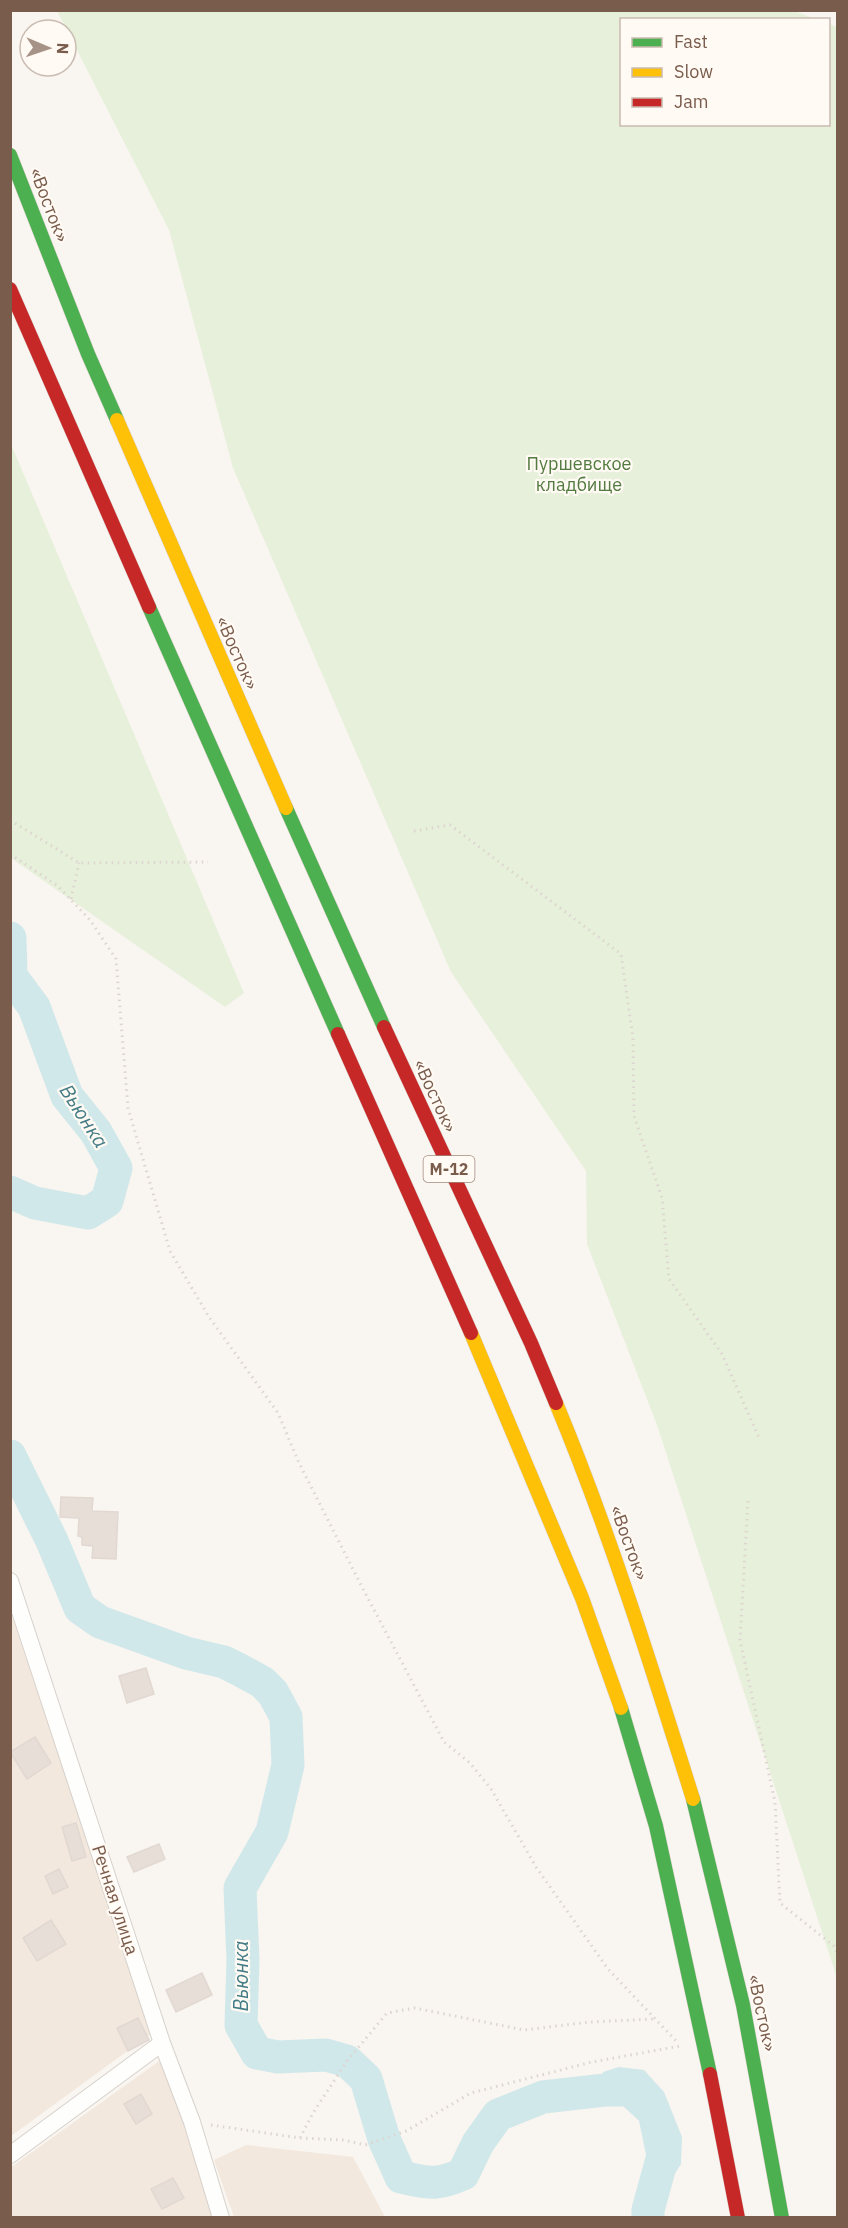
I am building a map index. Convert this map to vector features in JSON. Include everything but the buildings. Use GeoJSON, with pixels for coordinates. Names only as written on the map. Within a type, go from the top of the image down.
{"type":"FeatureCollection","features":[{"type":"Feature","properties":{"kind":"highway","name":"«Восток»"},"geometry":{"type":"LineString","coordinates":[[10,155],[88,354],[210,637],[402,1067],[531,1344],[590,1485],[627,1590],[694,1802],[743,2005],[782,2217]]}},
{"type":"Feature","properties":{"kind":"highway","name":"М-12"},"geometry":{"type":"LineString","coordinates":[[10,289],[253,845],[453,1290],[582,1598],[622,1712],[656,1826],[697,2007],[738,2217]]}},
{"type":"Feature","properties":{"kind":"street","name":"Речная улица"},"geometry":{"type":"LineString","coordinates":[[10,1581],[162,2043],[192,2122],[221,2217]]}},
{"type":"Feature","properties":{"kind":"street"},"geometry":{"type":"LineString","coordinates":[[10,2155],[162,2043]]}},
{"type":"Feature","properties":{"kind":"path"},"geometry":{"type":"LineString","coordinates":[[10,820],[80,863],[208,862]]}},
{"type":"Feature","properties":{"kind":"path"},"geometry":{"type":"LineString","coordinates":[[414,831],[450,825],[621,954],[633,1038],[634,1116],[662,1198],[669,1279],[722,1354],[760,1440]]}},
{"type":"Feature","properties":{"kind":"path"},"geometry":{"type":"LineString","coordinates":[[10,854],[58,886],[90,920],[116,959],[128,1108],[170,1251],[209,1317],[278,1413],[299,1463],[444,1742],[470,1763],[491,1789],[536,1867],[608,1969],[653,2019],[682,2046],[592,2062],[471,2093],[406,2131],[365,2145],[344,2140],[300,2138],[192,2122]]}},
{"type":"Feature","properties":{"kind":"path"},"geometry":{"type":"LineString","coordinates":[[71,900],[80,863]]}},
{"type":"Feature","properties":{"kind":"path"},"geometry":{"type":"LineString","coordinates":[[748,1501],[740,1640],[776,1802],[780,1903],[834,1946],[837,1955]]}},
{"type":"Feature","properties":{"kind":"path"},"geometry":{"type":"LineString","coordinates":[[300,2138],[313,2113],[347,2061],[387,2013],[415,2008],[524,2030],[590,2022],[653,2019]]}},
{"type":"Feature","properties":{"kind":"shaded area"},"geometry":{"type":"Polygon","coordinates":[[[10,1611],[152,2033],[11,2136],[10,2136],[10,1611]]]}},
{"type":"Feature","properties":{"kind":"shaded area"},"geometry":{"type":"Polygon","coordinates":[[[162,2059],[216,2217],[11,2217],[10,2168],[162,2059]]]}},
{"type":"Feature","properties":{"kind":"shaded area"},"geometry":{"type":"Polygon","coordinates":[[[246,2145],[353,2157],[385,2217],[234,2217],[214,2160],[246,2145]]]}},
{"type":"Feature","properties":{"kind":"green space","name":"Пуршевское кладбище"},"geometry":{"type":"Polygon","coordinates":[[[791,10],[813,18],[620,18],[620,126],[830,126],[830,24],[837,27],[837,1978],[657,1425],[587,1244],[586,1171],[451,972],[233,468],[169,230],[78,52],[78,18],[61,18],[57,11],[791,10]]]}},
{"type":"Feature","properties":{"kind":"green space"},"geometry":{"type":"Polygon","coordinates":[[[10,442],[244,993],[225,1007],[11,858],[10,442]]]}},
{"type":"Feature","properties":{"kind":"water"},"geometry":{"type":"Polygon","coordinates":[[[619,2067],[644,2070],[664,2092],[682,2137],[681,2164],[667,2186],[650,2178],[654,2139],[642,2115],[605,2090],[601,2082],[603,2072],[619,2067]]]}},
{"type":"Feature","properties":{"kind":"waterway","name":"Вьюнка"},"geometry":{"type":"LineString","coordinates":[[10,938],[11,976],[34,1007],[67,1096],[96,1132],[116,1168],[107,1201],[88,1213],[35,1203],[10,1192]]}},
{"type":"Feature","properties":{"kind":"waterway","name":"Вьюнка"},"geometry":{"type":"LineString","coordinates":[[10,1456],[52,1541],[80,1608],[100,1622],[186,1653],[224,1662],[240,1670],[262,1682],[273,1693],[286,1717],[288,1765],[272,1832],[240,1888],[243,1960],[241,2025],[257,2053],[278,2057],[326,2055],[347,2061],[366,2079],[384,2139],[401,2177],[426,2182],[439,2182],[463,2174],[478,2143],[498,2115],[543,2097],[605,2090],[630,2090],[654,2112],[663,2155],[648,2210],[648,2218]]}},
{"type":"Feature","properties":{"kind":"traffic: fast"},"geometry":{"type":"LineString","coordinates":[[10,155],[88,354],[117,420]]}},
{"type":"Feature","properties":{"kind":"traffic: fast"},"geometry":{"type":"LineString","coordinates":[[149,607],[338,1034]]}},
{"type":"Feature","properties":{"kind":"traffic: fast"},"geometry":{"type":"LineString","coordinates":[[286,808],[384,1027]]}},
{"type":"Feature","properties":{"kind":"traffic: fast"},"geometry":{"type":"LineString","coordinates":[[621,1708],[656,1826],[710,2074]]}},
{"type":"Feature","properties":{"kind":"traffic: fast"},"geometry":{"type":"LineString","coordinates":[[693,1799],[743,2005],[782,2218]]}},
{"type":"Feature","properties":{"kind":"traffic: slow"},"geometry":{"type":"LineString","coordinates":[[117,420],[286,808]]}},
{"type":"Feature","properties":{"kind":"traffic: slow"},"geometry":{"type":"LineString","coordinates":[[471,1333],[582,1598],[621,1708]]}},
{"type":"Feature","properties":{"kind":"traffic: slow"},"geometry":{"type":"LineString","coordinates":[[556,1403],[612,1550],[693,1799]]}},
{"type":"Feature","properties":{"kind":"traffic: jam"},"geometry":{"type":"LineString","coordinates":[[10,289],[149,607]]}},
{"type":"Feature","properties":{"kind":"traffic: jam"},"geometry":{"type":"LineString","coordinates":[[384,1027],[531,1343],[556,1403]]}},
{"type":"Feature","properties":{"kind":"traffic: jam"},"geometry":{"type":"LineString","coordinates":[[338,1034],[471,1333]]}},
{"type":"Feature","properties":{"kind":"traffic: jam"},"geometry":{"type":"LineString","coordinates":[[710,2074],[738,2218]]}}]}
